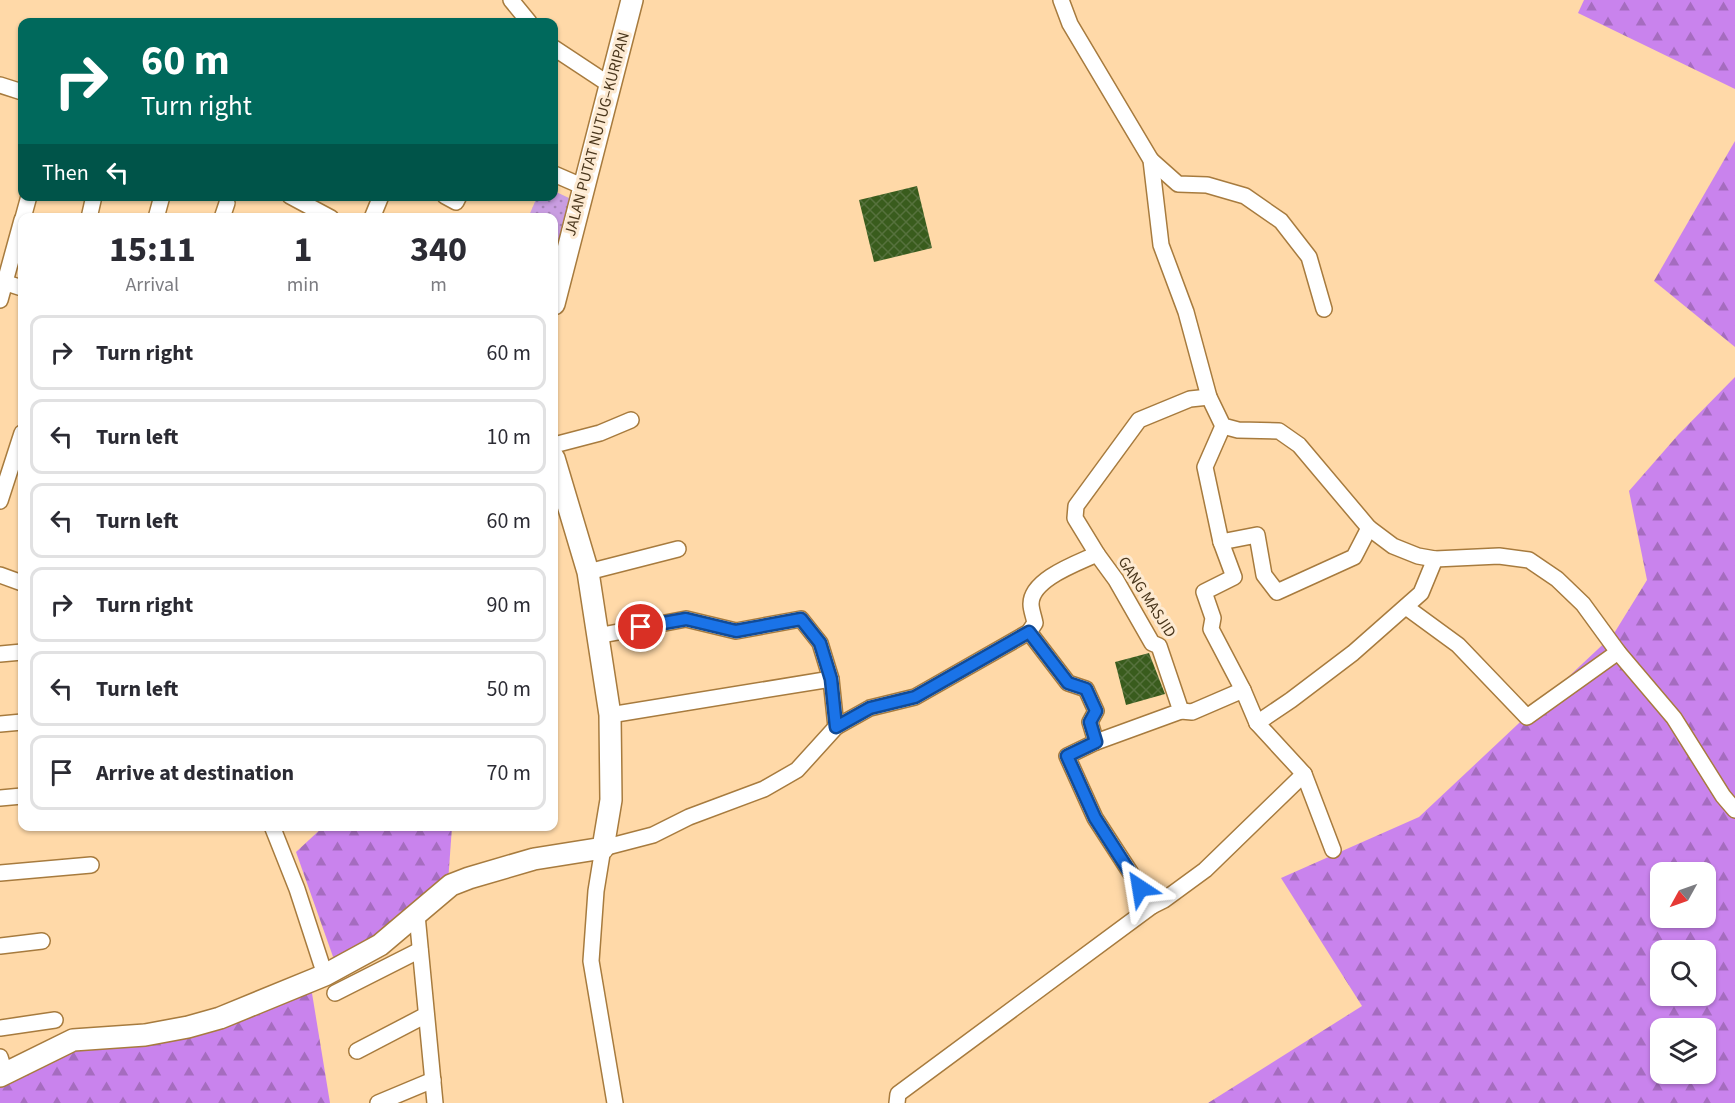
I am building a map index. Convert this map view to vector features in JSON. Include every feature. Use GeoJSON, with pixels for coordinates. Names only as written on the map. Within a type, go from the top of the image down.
{"type":"FeatureCollection","features":[{"type":"Feature","properties":{"kind":"street"},"geometry":{"type":"LineString","coordinates":[[511,0],[526,18]]}},
{"type":"Feature","properties":{"kind":"street","name":"JALAN PUTAT NUTUG–KURIPAN"},"geometry":{"type":"LineString","coordinates":[[558,288],[632,0]]}},
{"type":"Feature","properties":{"kind":"street"},"geometry":{"type":"LineString","coordinates":[[1060,0],[1070,24],[1151,160],[1178,184],[1207,185],[1245,196],[1281,221],[1309,257],[1324,309]]}},
{"type":"Feature","properties":{"kind":"street"},"geometry":{"type":"LineString","coordinates":[[558,51],[610,85]]}},
{"type":"Feature","properties":{"kind":"street"},"geometry":{"type":"LineString","coordinates":[[0,85],[18,91]]}},
{"type":"Feature","properties":{"kind":"street"},"geometry":{"type":"LineString","coordinates":[[1151,160],[1161,245],[1186,312],[1209,396],[1223,426],[1205,467],[1221,542],[1234,577],[1204,592],[1213,618],[1211,629],[1243,690],[1257,723],[1304,774],[1333,850]]}},
{"type":"Feature","properties":{"kind":"street"},"geometry":{"type":"LineString","coordinates":[[558,176],[584,187]]}},
{"type":"Feature","properties":{"kind":"street"},"geometry":{"type":"LineString","coordinates":[[299,201],[322,213]]}},
{"type":"Feature","properties":{"kind":"street"},"geometry":{"type":"LineString","coordinates":[[0,300],[3,282],[18,235]]}},
{"type":"Feature","properties":{"kind":"street"},"geometry":{"type":"LineString","coordinates":[[3,282],[18,287]]}},
{"type":"Feature","properties":{"kind":"street","name":"GANG MASJID"},"geometry":{"type":"LineString","coordinates":[[1181,711],[1159,646],[1152,643],[1116,580],[1075,518],[1076,506],[1139,420],[1190,399],[1209,396]]}},
{"type":"Feature","properties":{"kind":"street"},"geometry":{"type":"LineString","coordinates":[[558,444],[600,433],[631,420]]}},
{"type":"Feature","properties":{"kind":"street"},"geometry":{"type":"LineString","coordinates":[[1223,426],[1238,430],[1280,430],[1299,446],[1369,528],[1393,546],[1418,556],[1434,559],[1499,556],[1529,560],[1557,579],[1583,604],[1618,652],[1674,718],[1723,796],[1735,810]]}},
{"type":"Feature","properties":{"kind":"street"},"geometry":{"type":"LineString","coordinates":[[0,501],[18,445]]}},
{"type":"Feature","properties":{"kind":"street"},"geometry":{"type":"LineString","coordinates":[[558,471],[588,572],[610,715],[611,800],[596,891],[591,961],[615,1103]]}},
{"type":"Feature","properties":{"kind":"street"},"geometry":{"type":"LineString","coordinates":[[1221,542],[1257,535],[1264,574],[1277,592],[1354,556],[1369,528]]}},
{"type":"Feature","properties":{"kind":"street"},"geometry":{"type":"LineString","coordinates":[[588,572],[678,549]]}},
{"type":"Feature","properties":{"kind":"street"},"geometry":{"type":"LineString","coordinates":[[330,984],[451,885],[534,859],[603,848],[653,835],[689,817],[764,789],[797,770],[836,727],[870,708],[915,697],[1029,632],[1035,623],[1031,603],[1034,591],[1047,579],[1097,554]]}},
{"type":"Feature","properties":{"kind":"street"},"geometry":{"type":"LineString","coordinates":[[1257,723],[1292,700],[1353,653],[1406,607],[1421,593],[1434,559]]}},
{"type":"Feature","properties":{"kind":"street"},"geometry":{"type":"LineString","coordinates":[[0,575],[18,581]]}},
{"type":"Feature","properties":{"kind":"street"},"geometry":{"type":"LineString","coordinates":[[1406,607],[1458,645],[1527,717],[1618,652]]}},
{"type":"Feature","properties":{"kind":"street"},"geometry":{"type":"LineString","coordinates":[[597,636],[686,619],[736,631],[801,619],[820,643],[831,679],[836,727]]}},
{"type":"Feature","properties":{"kind":"street"},"geometry":{"type":"LineString","coordinates":[[1029,632],[1068,683],[1086,689],[1096,711],[1090,722],[1096,742]]}},
{"type":"Feature","properties":{"kind":"street"},"geometry":{"type":"LineString","coordinates":[[0,654],[18,652]]}},
{"type":"Feature","properties":{"kind":"street"},"geometry":{"type":"LineString","coordinates":[[610,715],[831,679]]}},
{"type":"Feature","properties":{"kind":"street"},"geometry":{"type":"LineString","coordinates":[[1152,906],[1095,818],[1067,756],[1096,742],[1181,711],[1192,712],[1243,690]]}},
{"type":"Feature","properties":{"kind":"street"},"geometry":{"type":"LineString","coordinates":[[0,724],[18,722]]}},
{"type":"Feature","properties":{"kind":"street"},"geometry":{"type":"LineString","coordinates":[[897,1103],[898,1094],[1152,906],[1205,870],[1304,774]]}},
{"type":"Feature","properties":{"kind":"street"},"geometry":{"type":"LineString","coordinates":[[0,798],[18,796]]}},
{"type":"Feature","properties":{"kind":"street"},"geometry":{"type":"LineString","coordinates":[[277,831],[330,984]]}},
{"type":"Feature","properties":{"kind":"street"},"geometry":{"type":"LineString","coordinates":[[0,873],[91,865]]}},
{"type":"Feature","properties":{"kind":"street"},"geometry":{"type":"LineString","coordinates":[[417,915],[435,1103]]}},
{"type":"Feature","properties":{"kind":"street"},"geometry":{"type":"LineString","coordinates":[[0,946],[42,941]]}},
{"type":"Feature","properties":{"kind":"street"},"geometry":{"type":"LineString","coordinates":[[2,1069],[73,1040],[145,1035],[188,1027],[330,984],[420,950]]}},
{"type":"Feature","properties":{"kind":"street"},"geometry":{"type":"LineString","coordinates":[[357,1051],[426,1015]]}},
{"type":"Feature","properties":{"kind":"street"},"geometry":{"type":"LineString","coordinates":[[0,1028],[55,1020]]}},
{"type":"Feature","properties":{"kind":"street"},"geometry":{"type":"LineString","coordinates":[[378,1103],[433,1080]]}},
{"type":"Feature","properties":{"kind":"shaded area"},"geometry":{"type":"Polygon","coordinates":[[[558,193],[569,198],[558,249],[558,213],[530,213],[535,201],[558,201],[558,193]]]}},
{"type":"Feature","properties":{"kind":"green space"},"geometry":{"type":"Polygon","coordinates":[[[1584,0],[1735,0],[1735,89],[1578,13],[1584,0]]]}},
{"type":"Feature","properties":{"kind":"green space"},"geometry":{"type":"Polygon","coordinates":[[[1735,141],[1735,347],[1654,281],[1735,141]]]}},
{"type":"Feature","properties":{"kind":"green space"},"geometry":{"type":"Polygon","coordinates":[[[1735,377],[1735,1103],[1208,1103],[1362,1006],[1281,878],[1419,817],[1613,635],[1647,580],[1629,491],[1678,435],[1735,377]]]}},
{"type":"Feature","properties":{"kind":"green space"},"geometry":{"type":"Polygon","coordinates":[[[319,831],[452,831],[447,896],[337,968],[296,852],[319,831]]]}},
{"type":"Feature","properties":{"kind":"green space"},"geometry":{"type":"Polygon","coordinates":[[[310,981],[330,1103],[0,1103],[0,1086],[93,1041],[150,1041],[310,981]]]}},
{"type":"Feature","properties":{"kind":"building"},"geometry":{"type":"Polygon","coordinates":[[[917,186],[932,248],[874,262],[859,200],[917,186]]]}},
{"type":"Feature","properties":{"kind":"building"},"geometry":{"type":"Polygon","coordinates":[[[1149,653],[1165,694],[1126,705],[1115,662],[1149,653]]]}},
{"type":"Feature","properties":{"kind":"route"},"geometry":{"type":"LineString","coordinates":[[641,627],[686,619],[736,631],[801,619],[820,643],[831,679],[836,727],[870,708],[915,697],[1029,632],[1068,683],[1086,689],[1096,711],[1090,722],[1096,742],[1067,756],[1095,818],[1140,888]]}}]}
